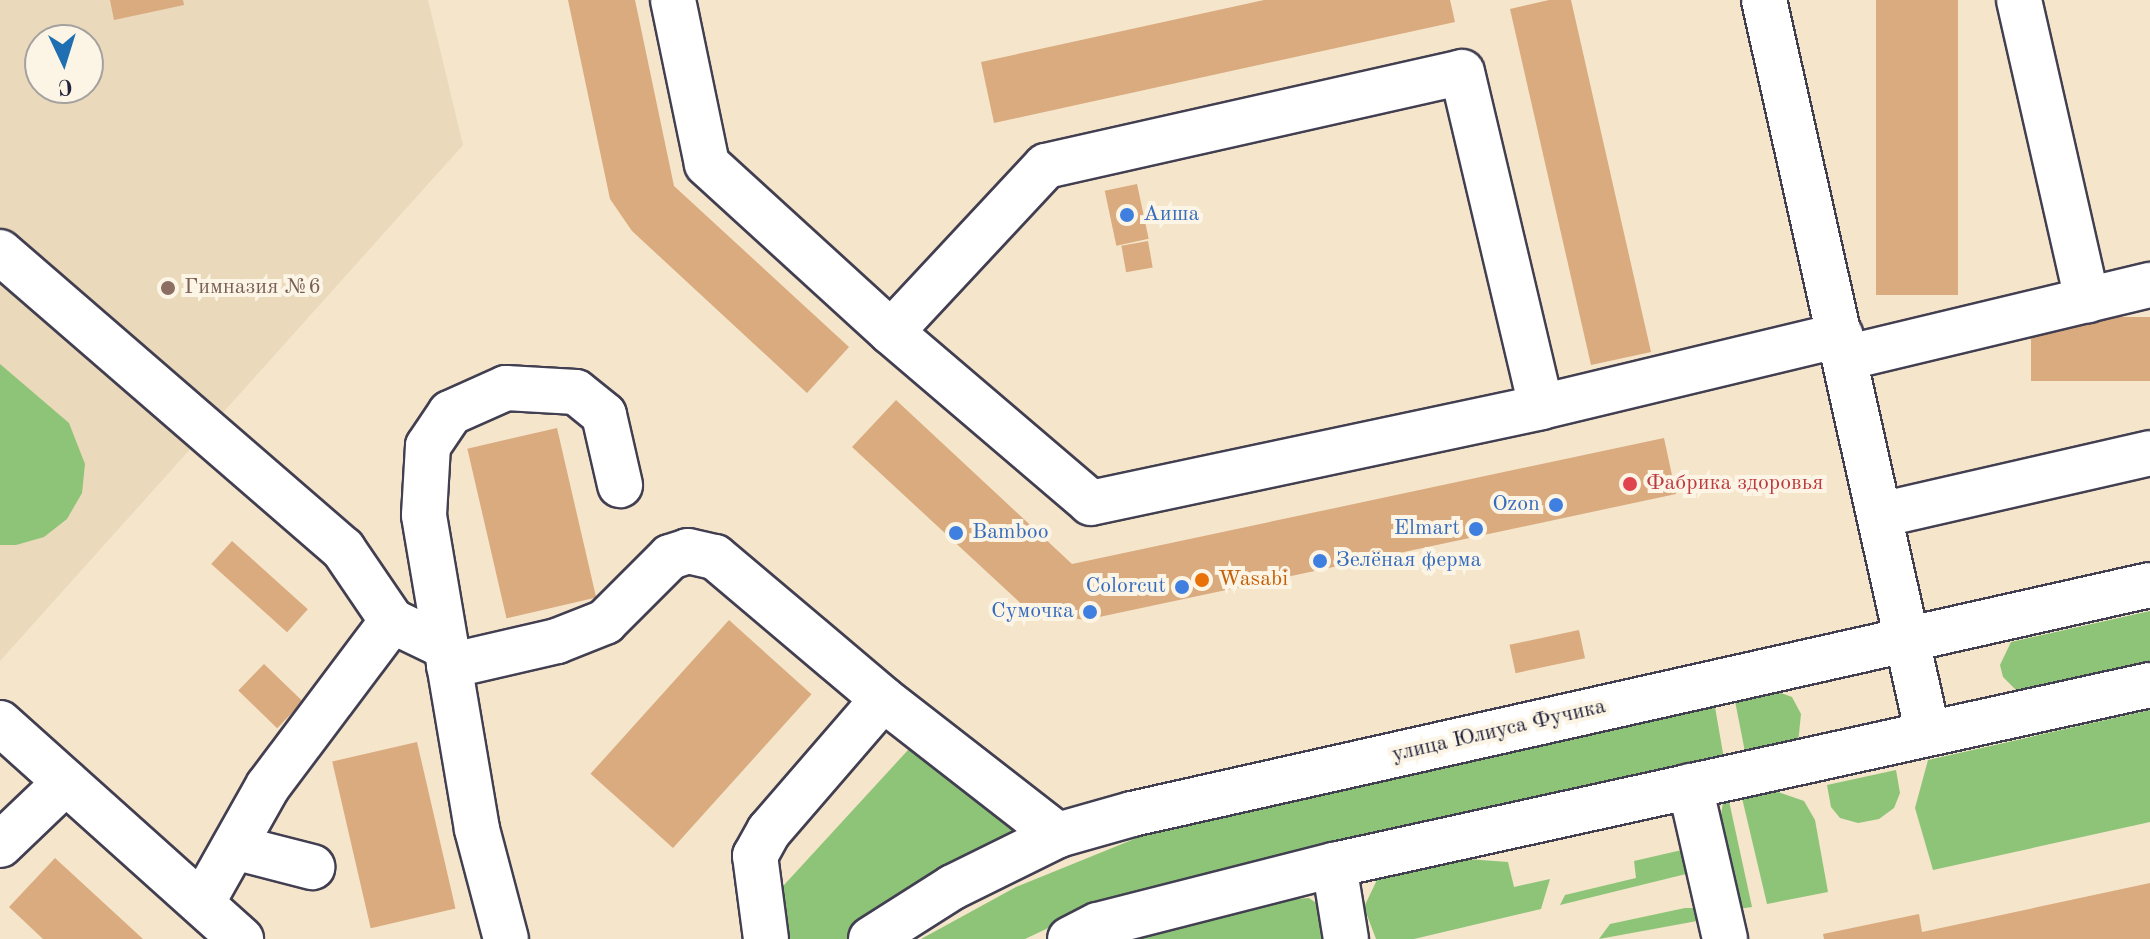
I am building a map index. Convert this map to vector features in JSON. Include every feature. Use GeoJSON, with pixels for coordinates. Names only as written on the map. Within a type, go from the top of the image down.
{"type":"FeatureCollection","features":[{"type":"Feature","properties":{"kind":"main road"},"geometry":{"type":"LineString","coordinates":[[673,0],[707,164],[891,332],[1091,503],[1541,407],[2150,285]]}},
{"type":"Feature","properties":{"kind":"main road"},"geometry":{"type":"LineString","coordinates":[[1764,0],[1928,734]]}},
{"type":"Feature","properties":{"kind":"main road"},"geometry":{"type":"LineString","coordinates":[[2019,0],[2087,300]]}},
{"type":"Feature","properties":{"kind":"main road"},"geometry":{"type":"LineString","coordinates":[[891,332],[1046,166],[1462,72],[1541,407]]}},
{"type":"Feature","properties":{"kind":"main road"},"geometry":{"type":"LineString","coordinates":[[0,252],[343,549],[392,621],[447,656],[557,641],[605,622],[670,557],[688,551],[715,557],[883,699],[1058,835]]}},
{"type":"Feature","properties":{"kind":"main road"},"geometry":{"type":"LineString","coordinates":[[506,939],[477,829],[447,656],[422,479],[428,446],[450,413],[506,388],[576,392],[604,415],[620,485]]}},
{"type":"Feature","properties":{"kind":"main road"},"geometry":{"type":"LineString","coordinates":[[1880,515],[2150,453]]}},
{"type":"Feature","properties":{"kind":"main road","name":"улица Юлиуса Фучика"},"geometry":{"type":"LineString","coordinates":[[871,939],[953,887],[1058,835],[2150,585]]}},
{"type":"Feature","properties":{"kind":"main road"},"geometry":{"type":"LineString","coordinates":[[202,903],[268,786],[392,621]]}},
{"type":"Feature","properties":{"kind":"main road"},"geometry":{"type":"LineString","coordinates":[[1070,939],[1098,925],[1334,865],[2150,685]]}},
{"type":"Feature","properties":{"kind":"main road"},"geometry":{"type":"LineString","coordinates":[[766,939],[755,856],[769,831],[883,699]]}},
{"type":"Feature","properties":{"kind":"main road"},"geometry":{"type":"LineString","coordinates":[[0,723],[241,939]]}},
{"type":"Feature","properties":{"kind":"main road"},"geometry":{"type":"LineString","coordinates":[[0,845],[66,782]]}},
{"type":"Feature","properties":{"kind":"main road"},"geometry":{"type":"LineString","coordinates":[[1690,786],[1725,939]]}},
{"type":"Feature","properties":{"kind":"main road"},"geometry":{"type":"LineString","coordinates":[[234,847],[312,867]]}},
{"type":"Feature","properties":{"kind":"main road"},"geometry":{"type":"LineString","coordinates":[[1334,865],[1346,939]]}},
{"type":"Feature","properties":{"kind":"shaded area","name":"Гимназия №6"},"geometry":{"type":"Polygon","coordinates":[[[0,0],[428,0],[463,145],[0,661],[0,0]]]}},
{"type":"Feature","properties":{"kind":"green space"},"geometry":{"type":"Polygon","coordinates":[[[0,364],[69,423],[85,464],[82,493],[67,519],[44,537],[16,545],[0,545],[0,364]]]}},
{"type":"Feature","properties":{"kind":"green space"},"geometry":{"type":"Polygon","coordinates":[[[2150,611],[2150,669],[2018,692],[2003,677],[2000,665],[2011,642],[2150,611]]]}},
{"type":"Feature","properties":{"kind":"green space"},"geometry":{"type":"Polygon","coordinates":[[[1781,693],[1792,697],[1801,714],[1798,743],[1746,757],[1735,701],[1781,693]]]}},
{"type":"Feature","properties":{"kind":"green space"},"geometry":{"type":"Polygon","coordinates":[[[1715,707],[1724,759],[1179,881],[1095,906],[1025,939],[921,939],[1016,887],[1154,831],[1715,707]]]}},
{"type":"Feature","properties":{"kind":"green space"},"geometry":{"type":"Polygon","coordinates":[[[2150,710],[2150,822],[1933,870],[1915,808],[1928,760],[2150,710]]]}},
{"type":"Feature","properties":{"kind":"green space"},"geometry":{"type":"Polygon","coordinates":[[[920,737],[1015,821],[1008,842],[850,939],[779,939],[773,897],[920,737]]]}},
{"type":"Feature","properties":{"kind":"green space"},"geometry":{"type":"Polygon","coordinates":[[[1896,770],[1900,793],[1894,808],[1879,819],[1858,823],[1840,818],[1831,807],[1827,785],[1896,770]]]}},
{"type":"Feature","properties":{"kind":"green space"},"geometry":{"type":"Polygon","coordinates":[[[1775,791],[1804,801],[1815,820],[1828,892],[1767,904],[1742,798],[1775,791]]]}},
{"type":"Feature","properties":{"kind":"green space"},"geometry":{"type":"Polygon","coordinates":[[[1729,801],[1752,907],[1738,909],[1720,822],[1723,802],[1729,801]]]}},
{"type":"Feature","properties":{"kind":"green space"},"geometry":{"type":"Polygon","coordinates":[[[1695,847],[1696,866],[1686,874],[1560,905],[1565,895],[1636,878],[1634,861],[1695,847]]]}},
{"type":"Feature","properties":{"kind":"green space"},"geometry":{"type":"Polygon","coordinates":[[[1467,859],[1508,862],[1514,887],[1550,879],[1541,909],[1414,939],[1376,939],[1364,907],[1377,880],[1467,859]]]}},
{"type":"Feature","properties":{"kind":"green space"},"geometry":{"type":"Polygon","coordinates":[[[1309,898],[1326,910],[1339,939],[1132,939],[1281,900],[1309,898]]]}},
{"type":"Feature","properties":{"kind":"green space"},"geometry":{"type":"Polygon","coordinates":[[[1698,908],[1708,919],[1599,939],[1610,924],[1698,908]]]}},
{"type":"Feature","properties":{"kind":"building"},"geometry":{"type":"Polygon","coordinates":[[[110,0],[183,0],[184,5],[114,20],[110,0]]]}},
{"type":"Feature","properties":{"kind":"building"},"geometry":{"type":"Polygon","coordinates":[[[568,0],[635,0],[674,186],[849,347],[807,393],[632,231],[610,199],[568,0]]]}},
{"type":"Feature","properties":{"kind":"building"},"geometry":{"type":"Polygon","coordinates":[[[1264,0],[1450,0],[1455,22],[994,123],[981,62],[1264,0]]]}},
{"type":"Feature","properties":{"kind":"building"},"geometry":{"type":"Polygon","coordinates":[[[1549,0],[1571,0],[1651,352],[1591,365],[1510,9],[1549,0]]]}},
{"type":"Feature","properties":{"kind":"building"},"geometry":{"type":"Polygon","coordinates":[[[1876,0],[1958,0],[1958,295],[1876,295],[1876,0]]]}},
{"type":"Feature","properties":{"kind":"building","name":"Аиша"},"geometry":{"type":"Polygon","coordinates":[[[1137,184],[1149,239],[1116,246],[1105,191],[1137,184]]]}},
{"type":"Feature","properties":{"kind":"building"},"geometry":{"type":"Polygon","coordinates":[[[1148,241],[1153,268],[1126,272],[1121,246],[1148,241]]]}},
{"type":"Feature","properties":{"kind":"building"},"geometry":{"type":"Polygon","coordinates":[[[2031,317],[2150,317],[2150,381],[2031,381],[2031,317]]]}},
{"type":"Feature","properties":{"kind":"building"},"geometry":{"type":"Polygon","coordinates":[[[896,400],[1072,564],[1664,438],[1676,494],[1085,620],[1029,611],[852,447],[896,400]]]}},
{"type":"Feature","properties":{"kind":"building"},"geometry":{"type":"Polygon","coordinates":[[[557,428],[596,598],[506,618],[467,449],[557,428]]]}},
{"type":"Feature","properties":{"kind":"building"},"geometry":{"type":"Polygon","coordinates":[[[232,541],[308,609],[287,632],[211,564],[232,541]]]}},
{"type":"Feature","properties":{"kind":"building"},"geometry":{"type":"Polygon","coordinates":[[[729,620],[811,694],[673,848],[590,774],[729,620]]]}},
{"type":"Feature","properties":{"kind":"building"},"geometry":{"type":"Polygon","coordinates":[[[1579,630],[1585,658],[1516,673],[1510,645],[1579,630]]]}},
{"type":"Feature","properties":{"kind":"building"},"geometry":{"type":"Polygon","coordinates":[[[264,664],[303,702],[277,728],[238,691],[264,664]]]}},
{"type":"Feature","properties":{"kind":"building"},"geometry":{"type":"Polygon","coordinates":[[[417,742],[455,909],[371,928],[332,762],[417,742]]]}},
{"type":"Feature","properties":{"kind":"building"},"geometry":{"type":"Polygon","coordinates":[[[55,858],[143,939],[43,939],[9,907],[55,858]]]}},
{"type":"Feature","properties":{"kind":"building"},"geometry":{"type":"Polygon","coordinates":[[[2150,883],[2150,939],[1824,939],[1823,934],[1919,914],[1922,932],[2150,883]]]}},
{"type":"Feature","properties":{"kind":"place","name":"Аиша"},"geometry":{"type":"Point","coordinates":[1127,215]}},
{"type":"Feature","properties":{"kind":"place","name":"Гимназия №6"},"geometry":{"type":"Point","coordinates":[168,288]}},
{"type":"Feature","properties":{"kind":"place","name":"Фабрика здоровья"},"geometry":{"type":"Point","coordinates":[1630,484]}},
{"type":"Feature","properties":{"kind":"place","name":"Ozon"},"geometry":{"type":"Point","coordinates":[1556,505]}},
{"type":"Feature","properties":{"kind":"place","name":"Elmart"},"geometry":{"type":"Point","coordinates":[1476,529]}},
{"type":"Feature","properties":{"kind":"place","name":"Bamboo"},"geometry":{"type":"Point","coordinates":[956,533]}},
{"type":"Feature","properties":{"kind":"place","name":"Зелёная ферма"},"geometry":{"type":"Point","coordinates":[1320,561]}},
{"type":"Feature","properties":{"kind":"place","name":"Wasabi"},"geometry":{"type":"Point","coordinates":[1202,580]}},
{"type":"Feature","properties":{"kind":"place","name":"Colorcut"},"geometry":{"type":"Point","coordinates":[1182,587]}},
{"type":"Feature","properties":{"kind":"place","name":"Сумочка"},"geometry":{"type":"Point","coordinates":[1090,612]}}]}
